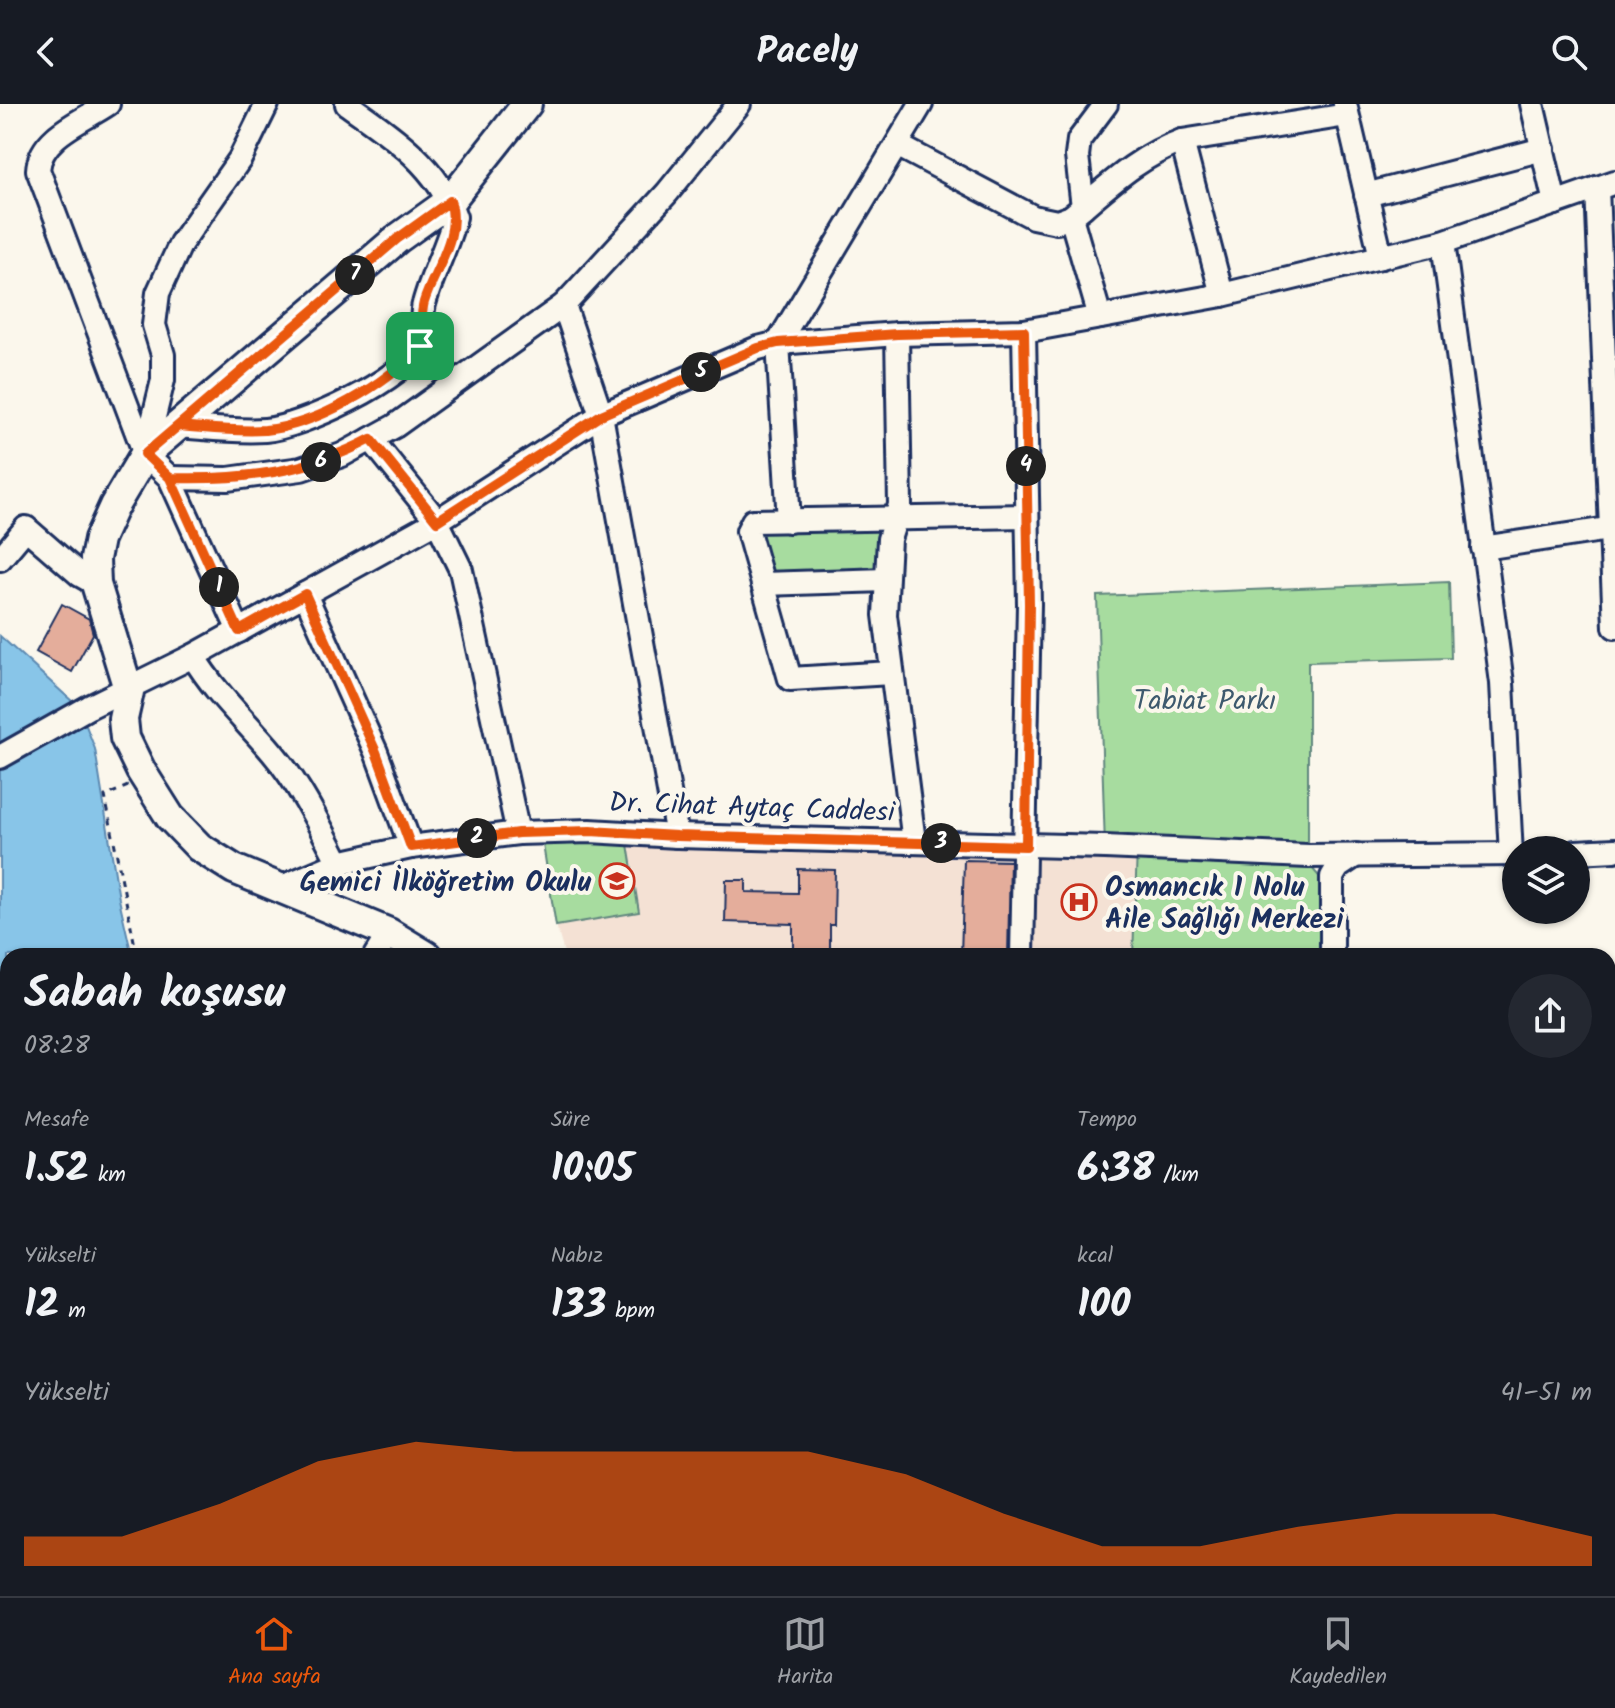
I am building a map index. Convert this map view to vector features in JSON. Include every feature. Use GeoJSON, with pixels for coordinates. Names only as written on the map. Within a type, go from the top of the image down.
{"type":"FeatureCollection","features":[{"type":"Feature","properties":{"kind":"main road"},"geometry":{"type":"LineString","coordinates":[[382,945],[280,888],[234,869],[213,856],[170,817],[134,759],[125,738],[123,719],[128,687],[96,584],[95,559],[99,539],[114,506],[145,454],[397,239],[450,201],[527,104]]}},
{"type":"Feature","properties":{"kind":"street"},"geometry":{"type":"LineString","coordinates":[[108,104],[52,141],[43,150],[38,170],[145,454],[170,478],[239,631]]}},
{"type":"Feature","properties":{"kind":"street"},"geometry":{"type":"LineString","coordinates":[[145,454],[163,380],[163,355],[154,325],[158,293],[181,243],[240,159],[267,104]]}},
{"type":"Feature","properties":{"kind":"street"},"geometry":{"type":"LineString","coordinates":[[178,426],[266,430],[287,425],[363,394],[407,361],[420,346],[424,326],[423,307],[455,217],[436,177],[397,141],[347,104]]}},
{"type":"Feature","properties":{"kind":"street"},"geometry":{"type":"LineString","coordinates":[[170,478],[228,479],[301,469],[342,455],[441,396],[564,305],[667,193],[739,104]]}},
{"type":"Feature","properties":{"kind":"street"},"geometry":{"type":"LineString","coordinates":[[789,521],[778,343],[921,104]]}},
{"type":"Feature","properties":{"kind":"street"},"geometry":{"type":"LineString","coordinates":[[1100,317],[1077,212],[1077,156],[1079,140],[1106,104]]}},
{"type":"Feature","properties":{"kind":"street"},"geometry":{"type":"LineString","coordinates":[[1532,104],[1555,203]]}},
{"type":"Feature","properties":{"kind":"street"},"geometry":{"type":"LineString","coordinates":[[897,145],[1033,217],[1057,222],[1077,212],[1142,158],[1182,141],[1346,110],[1381,257]]}},
{"type":"Feature","properties":{"kind":"street"},"geometry":{"type":"LineString","coordinates":[[1182,141],[1222,295]]}},
{"type":"Feature","properties":{"kind":"street"},"geometry":{"type":"LineString","coordinates":[[1366,195],[1543,149]]}},
{"type":"Feature","properties":{"kind":"street"},"geometry":{"type":"LineString","coordinates":[[0,757],[89,707],[193,656],[437,521],[601,415],[740,355],[778,343],[897,334],[1024,331],[1222,295],[1443,242],[1606,185],[1615,627]]}},
{"type":"Feature","properties":{"kind":"street"},"geometry":{"type":"LineString","coordinates":[[1443,242],[1502,683],[1512,836]]}},
{"type":"Feature","properties":{"kind":"street"},"geometry":{"type":"LineString","coordinates":[[564,305],[601,415],[677,836]]}},
{"type":"Feature","properties":{"kind":"street"},"geometry":{"type":"LineString","coordinates":[[1022,948],[1026,846],[1027,516],[1024,331]]}},
{"type":"Feature","properties":{"kind":"street"},"geometry":{"type":"LineString","coordinates":[[897,334],[900,505],[889,539],[886,580],[891,673],[914,842]]}},
{"type":"Feature","properties":{"kind":"street"},"geometry":{"type":"LineString","coordinates":[[371,439],[437,521],[453,551],[466,590],[518,833]]}},
{"type":"Feature","properties":{"kind":"street"},"geometry":{"type":"LineString","coordinates":[[891,673],[790,679],[748,531],[753,521],[1027,516]]}},
{"type":"Feature","properties":{"kind":"street"},"geometry":{"type":"LineString","coordinates":[[0,559],[26,528],[80,575],[96,584]]}},
{"type":"Feature","properties":{"kind":"street"},"geometry":{"type":"LineString","coordinates":[[1483,548],[1612,528]]}},
{"type":"Feature","properties":{"kind":"street"},"geometry":{"type":"LineString","coordinates":[[763,584],[886,580]]}},
{"type":"Feature","properties":{"kind":"street"},"geometry":{"type":"LineString","coordinates":[[305,594],[376,752],[411,847]]}},
{"type":"Feature","properties":{"kind":"street"},"geometry":{"type":"LineString","coordinates":[[193,656],[216,692],[271,750],[298,787],[339,863]]}},
{"type":"Feature","properties":{"kind":"street","name":"Dr. Cihat Aytaç Caddesi"},"geometry":{"type":"LineString","coordinates":[[280,888],[339,863],[411,847],[518,833],[590,831],[1287,855],[1502,854]]}},
{"type":"Feature","properties":{"kind":"street"},"geometry":{"type":"LineString","coordinates":[[1590,851],[1615,850]]}},
{"type":"Feature","properties":{"kind":"street"},"geometry":{"type":"LineString","coordinates":[[1287,855],[1306,863],[1330,889]]}},
{"type":"Feature","properties":{"kind":"street"},"geometry":{"type":"LineString","coordinates":[[1332,948],[1330,889],[1336,869],[1356,855]]}},
{"type":"Feature","properties":{"kind":"path"},"geometry":{"type":"LineString","coordinates":[[126,788],[105,796],[135,948]]}},
{"type":"Feature","properties":{"kind":"shaded area"},"geometry":{"type":"Polygon","coordinates":[[[590,831],[1137,848],[1133,948],[563,948],[556,925],[590,831]]]}},
{"type":"Feature","properties":{"kind":"green space"},"geometry":{"type":"Polygon","coordinates":[[[878,527],[877,571],[773,572],[757,530],[878,527]]]}},
{"type":"Feature","properties":{"kind":"green space","name":"Tabiat Parkı"},"geometry":{"type":"Polygon","coordinates":[[[1449,582],[1451,658],[1308,662],[1308,856],[1311,867],[1330,889],[1330,948],[1133,948],[1137,849],[1105,847],[1097,596],[1449,582]]]}},
{"type":"Feature","properties":{"kind":"green space"},"geometry":{"type":"Polygon","coordinates":[[[541,832],[626,832],[639,912],[556,926],[541,832]]]}},
{"type":"Feature","properties":{"kind":"water"},"geometry":{"type":"Polygon","coordinates":[[[0,636],[74,703],[83,718],[95,749],[119,899],[130,948],[0,948],[0,636]]]}},
{"type":"Feature","properties":{"kind":"building"},"geometry":{"type":"Polygon","coordinates":[[[62,604],[89,619],[93,634],[72,672],[36,652],[62,604]]]}},
{"type":"Feature","properties":{"kind":"building"},"geometry":{"type":"Polygon","coordinates":[[[964,860],[1010,861],[1008,948],[961,948],[964,860]]]}},
{"type":"Feature","properties":{"kind":"building"},"geometry":{"type":"Polygon","coordinates":[[[798,869],[835,870],[834,925],[830,925],[830,948],[793,948],[793,924],[725,922],[726,880],[746,880],[746,892],[798,893],[798,869]]]}},
{"type":"Feature","properties":{"kind":"place","name":"Gemici İlköğretim Okulu"},"geometry":{"type":"Point","coordinates":[617,881]}},
{"type":"Feature","properties":{"kind":"place","name":"Osmancık 1 Nolu Aile Sağlığı Merkezi"},"geometry":{"type":"Point","coordinates":[1079,902]}},
{"type":"Feature","properties":{"kind":"route"},"geometry":{"type":"LineString","coordinates":[[420,346],[407,361],[363,394],[323,412],[266,430],[178,426],[145,454],[170,478],[239,631],[305,594],[376,752],[411,847],[518,833],[590,831],[1026,846],[1029,604],[1024,331],[897,334],[778,343],[758,348],[601,415],[437,521],[371,439],[342,455],[301,469],[228,479],[170,478],[145,454],[397,239],[450,201],[455,217],[423,307],[424,326],[420,346]]}}]}
